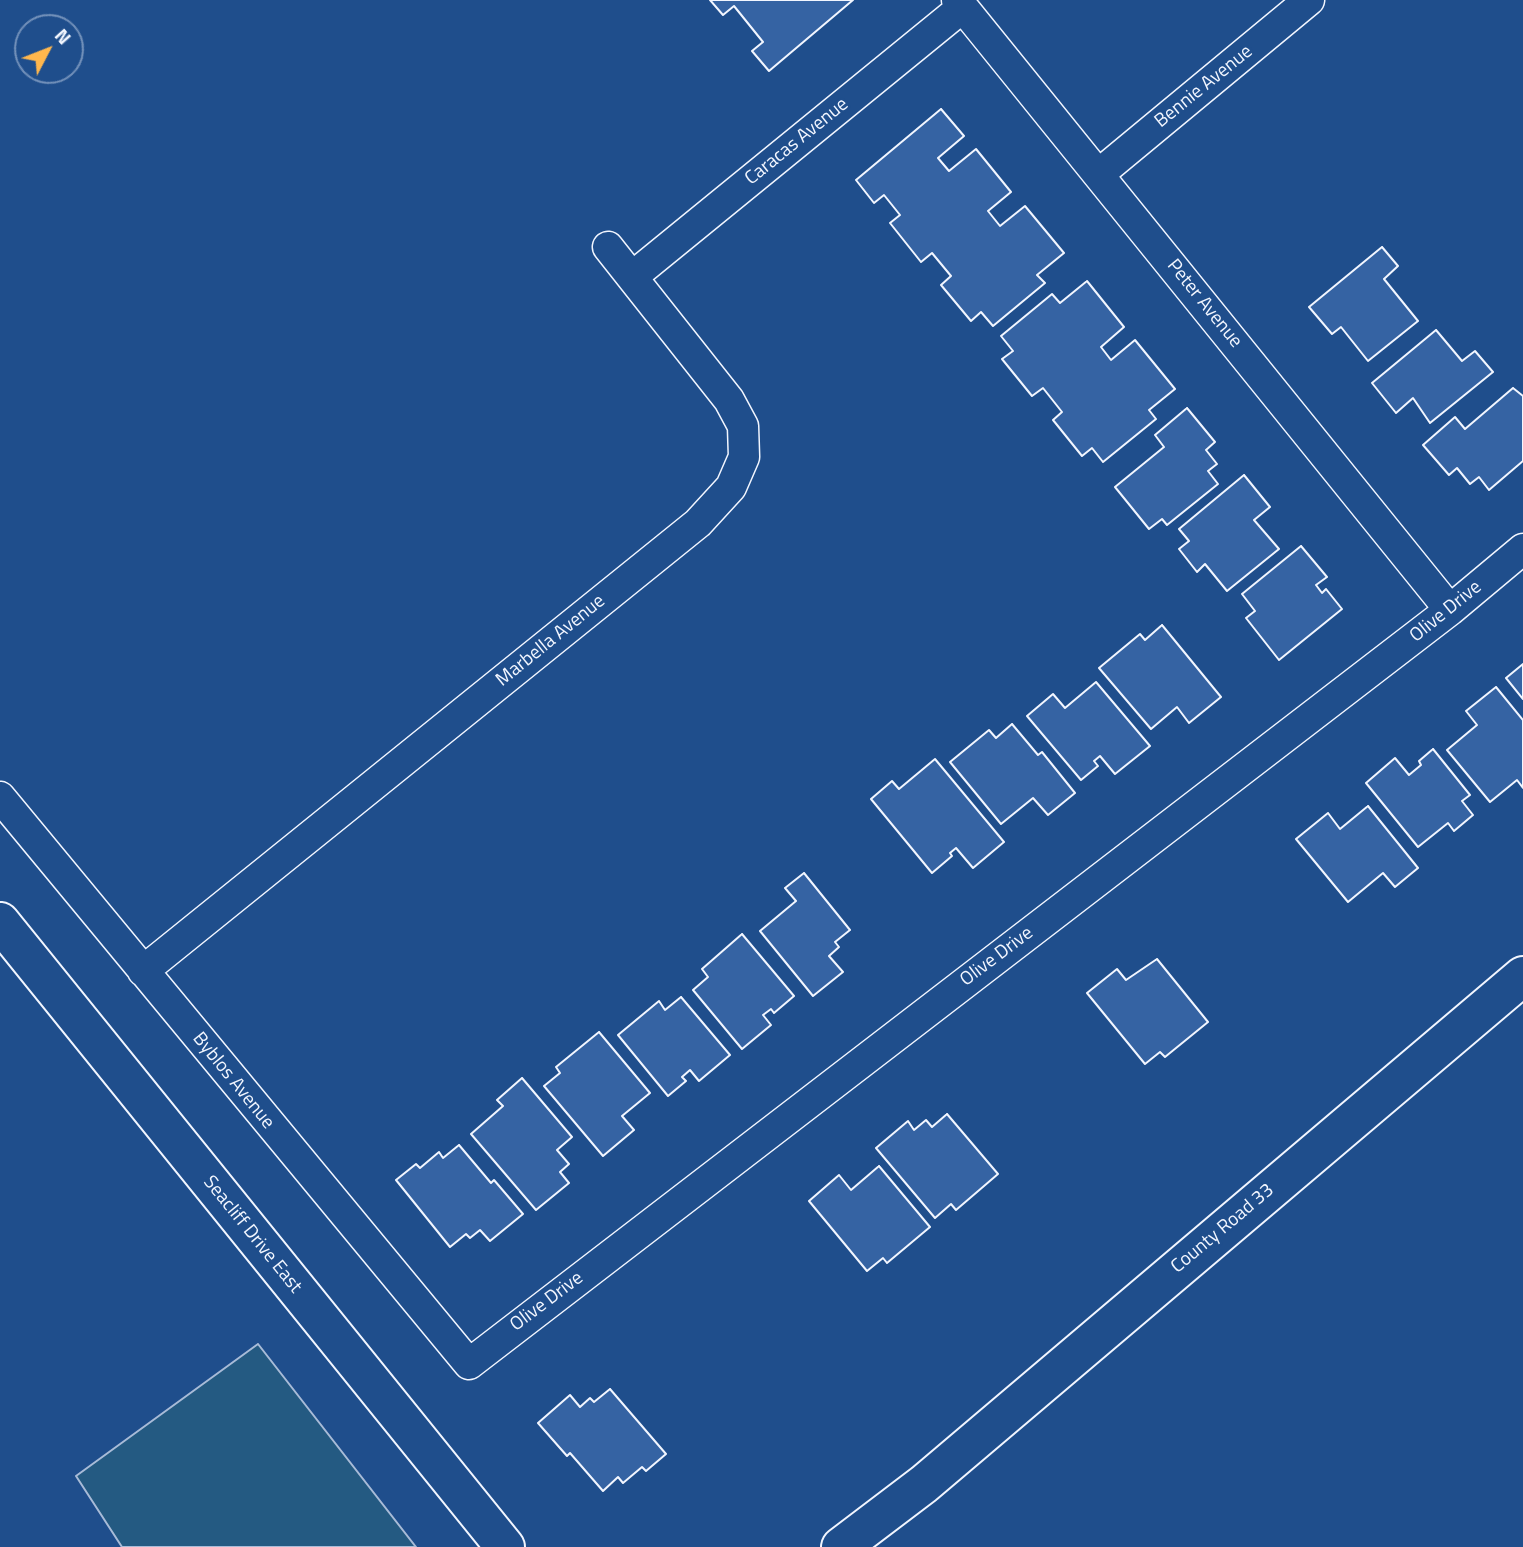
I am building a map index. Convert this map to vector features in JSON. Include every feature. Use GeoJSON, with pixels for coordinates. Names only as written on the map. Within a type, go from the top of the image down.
{"type":"FeatureCollection","features":[{"type":"Feature","properties":{"kind":"main road","name":"Seacliff Drive East"},"geometry":{"type":"LineString","coordinates":[[0,922],[505,1547]]}},
{"type":"Feature","properties":{"kind":"main road","name":"County Road 33"},"geometry":{"type":"LineString","coordinates":[[841,1547],[924,1484],[1523,976]]}},
{"type":"Feature","properties":{"kind":"main road","name":"County Road 33"},"geometry":{"type":"LineString","coordinates":[[867,1547],[924,1484]]}},
{"type":"Feature","properties":{"kind":"street","name":"Bennie Avenue"},"geometry":{"type":"LineString","coordinates":[[1099,174],[1309,0]]}},
{"type":"Feature","properties":{"kind":"street","name":"Peter Avenue"},"geometry":{"type":"LineString","coordinates":[[960,4],[1450,610]]}},
{"type":"Feature","properties":{"kind":"street","name":"Caracas Avenue"},"geometry":{"type":"LineString","coordinates":[[632,277],[960,4]]}},
{"type":"Feature","properties":{"kind":"street","name":"Marbella Avenue"},"geometry":{"type":"LineString","coordinates":[[143,971],[698,523],[731,487],[744,457],[743,426],[729,400],[608,247]]}},
{"type":"Feature","properties":{"kind":"street","name":"Olive Drive"},"geometry":{"type":"LineString","coordinates":[[468,1364],[1450,610],[1523,549]]}},
{"type":"Feature","properties":{"kind":"street","name":"Byblos Avenue"},"geometry":{"type":"LineString","coordinates":[[0,797],[468,1364]]}},
{"type":"Feature","properties":{"kind":"shaded area"},"geometry":{"type":"Polygon","coordinates":[[[258,1344],[416,1547],[122,1547],[76,1476],[258,1344]]]}},
{"type":"Feature","properties":{"kind":"building"},"geometry":{"type":"Polygon","coordinates":[[[710,0],[853,0],[769,71],[752,51],[763,42],[734,6],[723,15],[710,0]]]}},
{"type":"Feature","properties":{"kind":"building"},"geometry":{"type":"Polygon","coordinates":[[[941,109],[964,136],[938,158],[949,171],[976,149],[1011,192],[988,211],[1000,226],[1025,206],[1064,253],[1037,275],[1045,283],[993,326],[981,312],[971,321],[941,285],[951,276],[932,253],[921,262],[890,223],[900,215],[884,195],[874,203],[856,180],[941,109]]]}},
{"type":"Feature","properties":{"kind":"building"},"geometry":{"type":"Polygon","coordinates":[[[1382,247],[1398,266],[1384,279],[1418,321],[1368,361],[1341,327],[1332,334],[1309,307],[1382,247]]]}},
{"type":"Feature","properties":{"kind":"building"},"geometry":{"type":"Polygon","coordinates":[[[1087,281],[1124,327],[1101,347],[1111,360],[1135,340],[1175,389],[1149,410],[1156,419],[1103,462],[1092,448],[1082,456],[1053,420],[1062,412],[1043,388],[1032,396],[1002,359],[1013,351],[1001,336],[1052,294],[1060,303],[1087,281]]]}},
{"type":"Feature","properties":{"kind":"building"},"geometry":{"type":"Polygon","coordinates":[[[1436,330],[1462,361],[1475,351],[1493,372],[1430,423],[1413,398],[1396,413],[1372,383],[1436,330]]]}},
{"type":"Feature","properties":{"kind":"building"},"geometry":{"type":"Polygon","coordinates":[[[1513,388],[1523,396],[1523,461],[1489,490],[1479,477],[1470,484],[1457,468],[1449,475],[1423,445],[1455,417],[1465,429],[1513,388]]]}},
{"type":"Feature","properties":{"kind":"building"},"geometry":{"type":"Polygon","coordinates":[[[1187,408],[1215,442],[1206,450],[1217,464],[1208,471],[1218,484],[1167,525],[1162,519],[1149,529],[1115,487],[1164,447],[1155,435],[1187,408]]]}},
{"type":"Feature","properties":{"kind":"building"},"geometry":{"type":"Polygon","coordinates":[[[1244,475],[1270,507],[1254,520],[1279,549],[1227,591],[1205,564],[1197,572],[1179,549],[1189,541],[1179,529],[1244,475]]]}},
{"type":"Feature","properties":{"kind":"building"},"geometry":{"type":"Polygon","coordinates":[[[1301,546],[1327,577],[1316,585],[1322,593],[1326,589],[1342,609],[1279,660],[1246,618],[1255,611],[1242,594],[1301,546]]]}},
{"type":"Feature","properties":{"kind":"building"},"geometry":{"type":"Polygon","coordinates":[[[1162,625],[1221,697],[1189,723],[1177,707],[1151,729],[1099,668],[1140,634],[1145,640],[1162,625]]]}},
{"type":"Feature","properties":{"kind":"building"},"geometry":{"type":"Polygon","coordinates":[[[1523,664],[1523,699],[1506,678],[1523,664]]]}},
{"type":"Feature","properties":{"kind":"building"},"geometry":{"type":"Polygon","coordinates":[[[1096,682],[1150,746],[1115,774],[1100,756],[1094,761],[1098,766],[1081,780],[1027,716],[1053,694],[1065,708],[1096,682]]]}},
{"type":"Feature","properties":{"kind":"building"},"geometry":{"type":"Polygon","coordinates":[[[1496,687],[1523,720],[1523,788],[1517,780],[1490,802],[1447,750],[1477,725],[1466,711],[1496,687]]]}},
{"type":"Feature","properties":{"kind":"building"},"geometry":{"type":"Polygon","coordinates":[[[1012,724],[1038,755],[1042,752],[1075,793],[1048,815],[1033,798],[1001,824],[950,762],[989,730],[996,738],[1012,724]]]}},
{"type":"Feature","properties":{"kind":"building"},"geometry":{"type":"Polygon","coordinates":[[[1433,749],[1470,795],[1462,801],[1473,815],[1454,831],[1448,823],[1418,847],[1366,783],[1395,758],[1409,775],[1421,765],[1419,761],[1433,749]]]}},
{"type":"Feature","properties":{"kind":"building"},"geometry":{"type":"Polygon","coordinates":[[[935,759],[1004,842],[973,868],[956,848],[950,853],[952,856],[932,873],[871,799],[892,781],[899,789],[935,759]]]}},
{"type":"Feature","properties":{"kind":"building"},"geometry":{"type":"Polygon","coordinates":[[[1368,806],[1418,868],[1395,887],[1383,873],[1348,902],[1296,839],[1328,813],[1340,829],[1368,806]]]}},
{"type":"Feature","properties":{"kind":"building"},"geometry":{"type":"Polygon","coordinates":[[[804,873],[850,930],[835,942],[839,947],[829,956],[843,972],[813,996],[760,931],[796,901],[785,888],[804,873]]]}},
{"type":"Feature","properties":{"kind":"building"},"geometry":{"type":"Polygon","coordinates":[[[742,934],[794,996],[774,1013],[771,1009],[763,1015],[771,1025],[742,1049],[693,990],[708,977],[702,969],[742,934]]]}},
{"type":"Feature","properties":{"kind":"building"},"geometry":{"type":"Polygon","coordinates":[[[1157,959],[1208,1022],[1165,1057],[1160,1052],[1145,1064],[1087,993],[1117,969],[1126,980],[1157,959]]]}},
{"type":"Feature","properties":{"kind":"building"},"geometry":{"type":"Polygon","coordinates":[[[681,997],[730,1055],[699,1081],[690,1070],[682,1077],[686,1081],[668,1096],[618,1035],[659,1001],[665,1010],[681,997]]]}},
{"type":"Feature","properties":{"kind":"building"},"geometry":{"type":"Polygon","coordinates":[[[599,1032],[650,1093],[622,1116],[634,1130],[603,1156],[544,1086],[560,1073],[556,1067],[599,1032]]]}},
{"type":"Feature","properties":{"kind":"building"},"geometry":{"type":"Polygon","coordinates":[[[522,1078],[572,1137],[557,1150],[569,1164],[560,1172],[569,1183],[536,1210],[471,1134],[503,1106],[497,1100],[522,1078]]]}},
{"type":"Feature","properties":{"kind":"building"},"geometry":{"type":"Polygon","coordinates":[[[947,1114],[998,1174],[956,1210],[951,1204],[935,1218],[876,1148],[908,1121],[914,1130],[926,1120],[932,1127],[947,1114]]]}},
{"type":"Feature","properties":{"kind":"building"},"geometry":{"type":"Polygon","coordinates":[[[459,1145],[491,1183],[494,1180],[523,1214],[490,1241],[480,1230],[470,1238],[466,1234],[450,1247],[396,1180],[416,1164],[420,1168],[439,1152],[443,1158],[459,1145]]]}},
{"type":"Feature","properties":{"kind":"building"},"geometry":{"type":"Polygon","coordinates":[[[879,1166],[930,1227],[887,1263],[883,1258],[867,1271],[809,1201],[839,1175],[851,1190],[879,1166]]]}},
{"type":"Feature","properties":{"kind":"building"},"geometry":{"type":"Polygon","coordinates":[[[610,1389],[666,1454],[646,1471],[642,1467],[623,1483],[618,1477],[603,1491],[570,1453],[567,1456],[538,1423],[570,1395],[580,1407],[590,1398],[594,1402],[610,1389]]]}}]}
